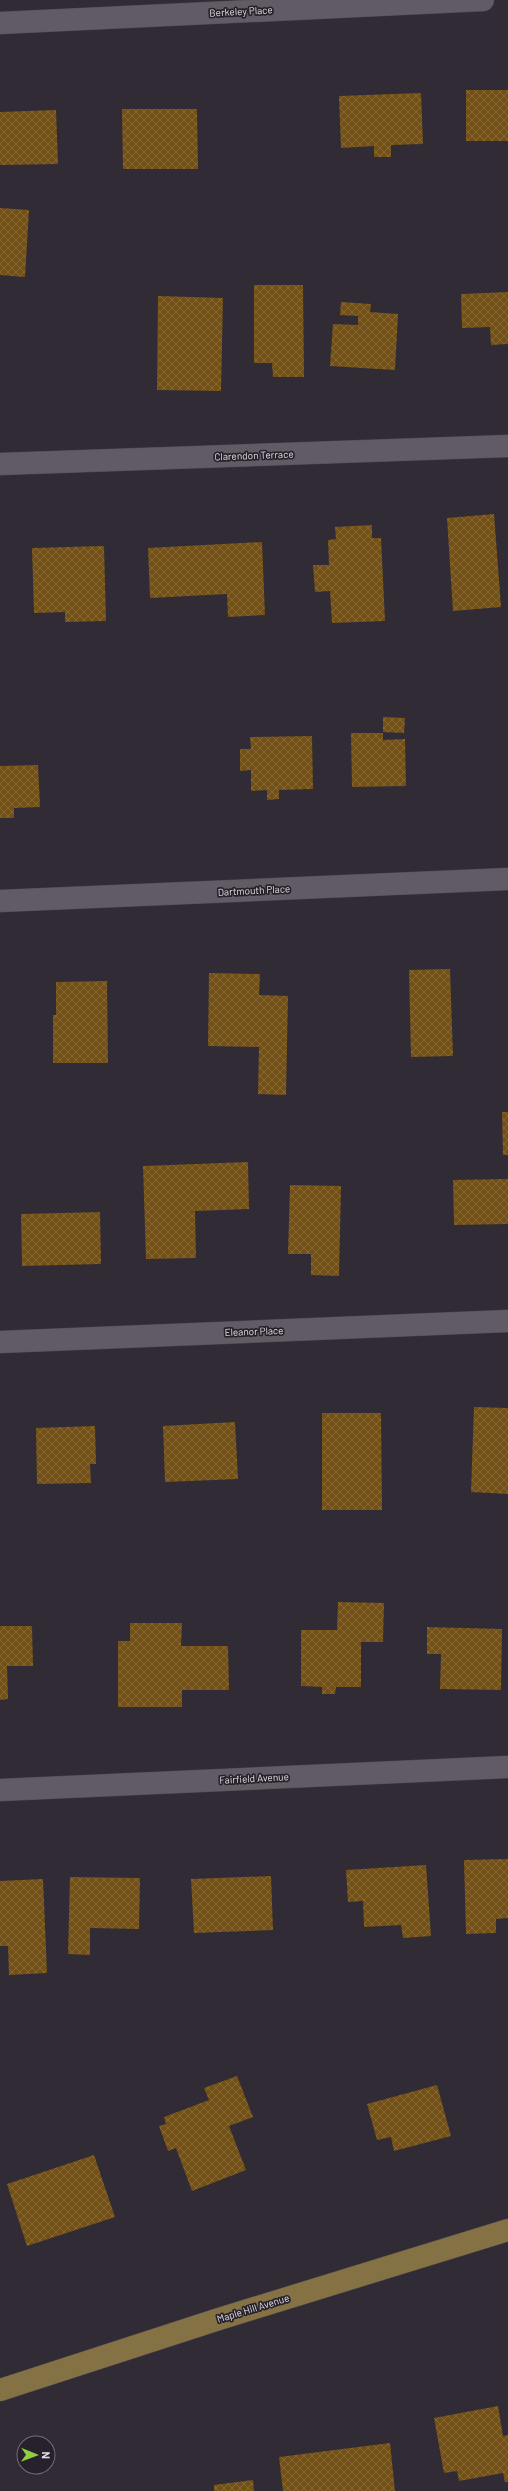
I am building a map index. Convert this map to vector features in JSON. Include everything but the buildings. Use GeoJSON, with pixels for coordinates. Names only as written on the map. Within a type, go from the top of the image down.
{"type":"FeatureCollection","features":[{"type":"Feature","properties":{"kind":"main road","name":"Maple Hill Avenue"},"geometry":{"type":"LineString","coordinates":[[0,2390],[219,2318],[508,2230]]}},
{"type":"Feature","properties":{"kind":"street","name":"Berkeley Place"},"geometry":{"type":"LineString","coordinates":[[0,23],[483,0]]}},
{"type":"Feature","properties":{"kind":"street","name":"Clarendon Terrace"},"geometry":{"type":"LineString","coordinates":[[0,464],[508,446]]}},
{"type":"Feature","properties":{"kind":"street","name":"Dartmouth Place"},"geometry":{"type":"LineString","coordinates":[[0,901],[508,879]]}},
{"type":"Feature","properties":{"kind":"street","name":"Eleanor Place"},"geometry":{"type":"LineString","coordinates":[[0,1342],[508,1321]]}},
{"type":"Feature","properties":{"kind":"street","name":"Fairfield Avenue"},"geometry":{"type":"LineString","coordinates":[[0,1790],[508,1767]]}}]}
